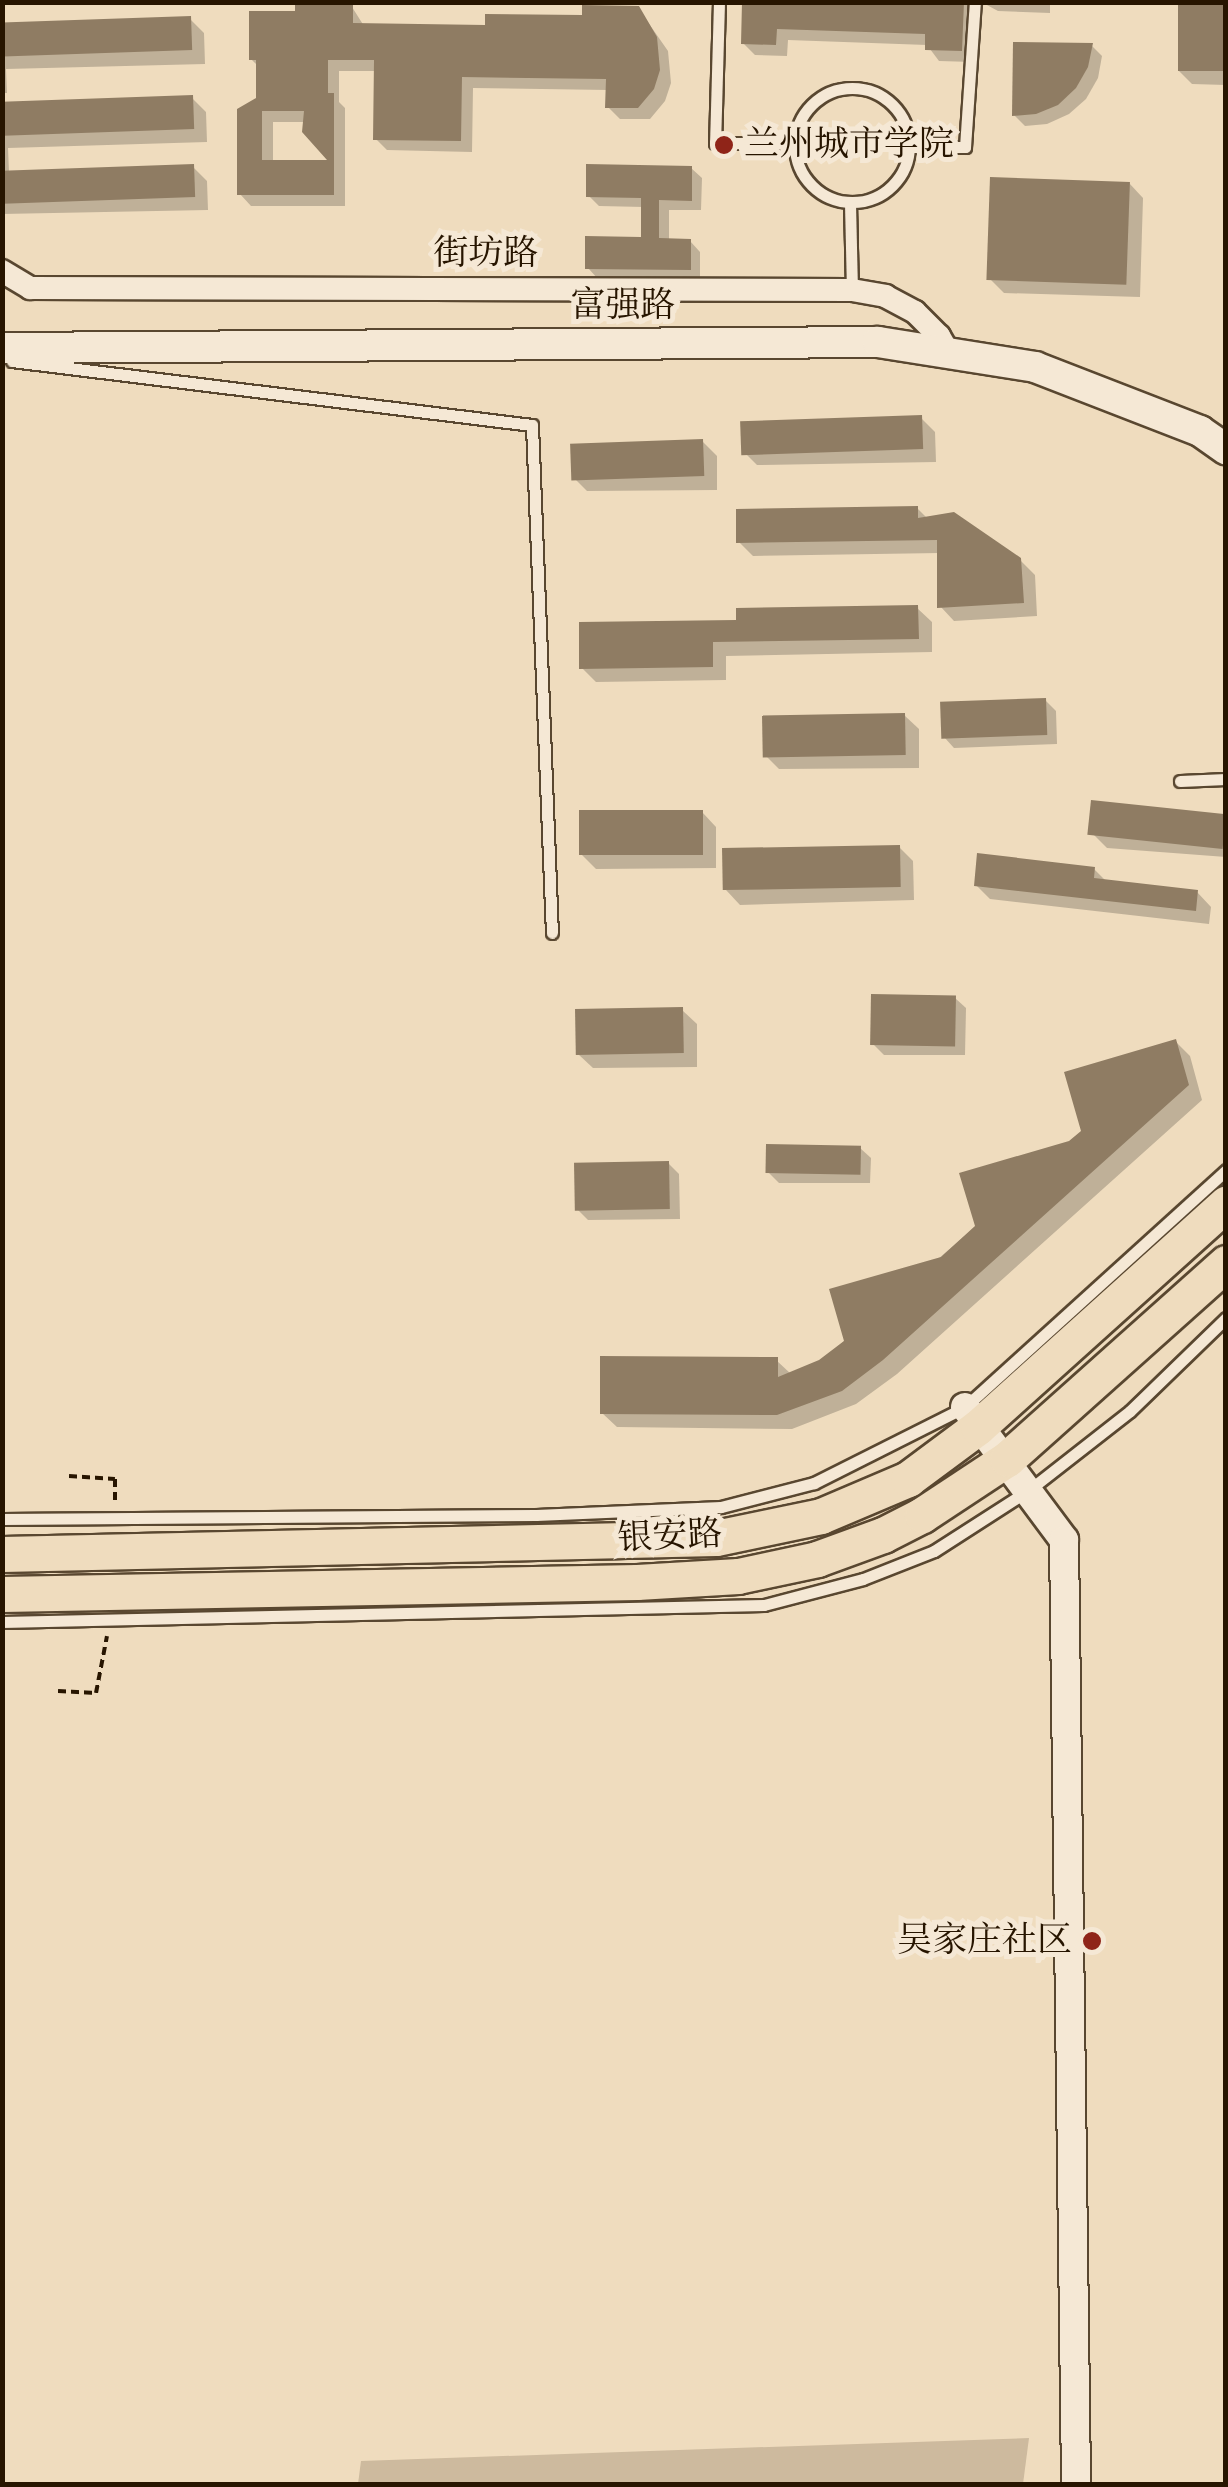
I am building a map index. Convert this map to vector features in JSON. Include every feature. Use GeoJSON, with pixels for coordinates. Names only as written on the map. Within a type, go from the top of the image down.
{"type":"FeatureCollection","features":[{"type":"Feature","properties":{"kind":"main road","name":"富强路"},"geometry":{"type":"LineString","coordinates":[[2,348],[878,342],[1035,367],[1200,431],[1226,449]]}},
{"type":"Feature","properties":{"kind":"main road","name":"银安路"},"geometry":{"type":"LineString","coordinates":[[2,1554],[716,1538],[821,1516],[908,1480],[972,1417],[1226,1204]]}},
{"type":"Feature","properties":{"kind":"main road","name":"银安路"},"geometry":{"type":"LineString","coordinates":[[2,1594],[637,1582],[738,1576],[817,1559],[883,1536],[1008,1459],[1226,1263]]}},
{"type":"Feature","properties":{"kind":"street","name":"街坊路"},"geometry":{"type":"LineString","coordinates":[[2,271],[30,288],[852,290],[885,296],[915,312],[949,354]]}},
{"type":"Feature","properties":{"kind":"street"},"geometry":{"type":"LineString","coordinates":[[972,1417],[1008,1459],[1064,1540],[1076,2484]]}},
{"type":"Feature","properties":{"kind":"lane"},"geometry":{"type":"LineString","coordinates":[[719,2],[715,143],[794,143]]}},
{"type":"Feature","properties":{"kind":"lane"},"geometry":{"type":"LineString","coordinates":[[910,147],[964,147],[975,2]]}},
{"type":"Feature","properties":{"kind":"lane"},"geometry":{"type":"LineString","coordinates":[[854,87],[876,92],[894,106],[906,125],[910,147],[905,169],[892,187],[872,199],[850,202],[828,198],[810,184],[798,166],[794,143],[799,121],[812,103],[832,91],[854,87]]}},
{"type":"Feature","properties":{"kind":"lane"},"geometry":{"type":"LineString","coordinates":[[850,202],[852,290]]}},
{"type":"Feature","properties":{"kind":"lane"},"geometry":{"type":"LineString","coordinates":[[2,360],[532,425],[552,933]]}},
{"type":"Feature","properties":{"kind":"lane"},"geometry":{"type":"LineString","coordinates":[[1180,781],[1226,779]]}},
{"type":"Feature","properties":{"kind":"lane"},"geometry":{"type":"LineString","coordinates":[[2,1520],[536,1514],[722,1507],[814,1483],[972,1417],[1226,1170]]}},
{"type":"Feature","properties":{"kind":"lane"},"geometry":{"type":"LineString","coordinates":[[2,1622],[764,1604],[863,1579],[934,1552],[1029,1490],[1130,1411],[1226,1318]]}},
{"type":"Feature","properties":{"kind":"path"},"geometry":{"type":"LineString","coordinates":[[69,1476],[115,1479],[115,1518]]}},
{"type":"Feature","properties":{"kind":"path"},"geometry":{"type":"LineString","coordinates":[[58,1692],[96,1693],[110,1619]]}},
{"type":"Feature","properties":{"kind":"shaded area"},"geometry":{"type":"Polygon","coordinates":[[[1029,2438],[1023,2484],[358,2484],[361,2461],[1029,2438]]]}},
{"type":"Feature","properties":{"kind":"building"},"geometry":{"type":"Polygon","coordinates":[[[742,2],[964,2],[962,51],[925,50],[925,34],[777,29],[776,45],[741,44],[742,2]]]}},
{"type":"Feature","properties":{"kind":"building"},"geometry":{"type":"Polygon","coordinates":[[[1178,2],[1226,2],[1226,71],[1178,71],[1178,2]]]}},
{"type":"Feature","properties":{"kind":"building"},"geometry":{"type":"Polygon","coordinates":[[[295,5],[353,5],[353,23],[485,25],[485,14],[582,15],[582,5],[639,6],[657,37],[660,70],[654,89],[638,108],[605,108],[606,79],[462,77],[461,141],[373,140],[374,60],[328,60],[328,93],[334,93],[334,195],[237,195],[237,109],[256,98],[256,60],[249,60],[249,11],[295,11],[295,5]],[[262,111],[262,160],[327,160],[302,132],[304,111],[262,111]]]}},
{"type":"Feature","properties":{"kind":"building"},"geometry":{"type":"Polygon","coordinates":[[[191,16],[192,50],[3,57],[2,23],[191,16]]]}},
{"type":"Feature","properties":{"kind":"building"},"geometry":{"type":"Polygon","coordinates":[[[1013,42],[1093,43],[1088,67],[1076,88],[1058,105],[1036,114],[1012,116],[1013,42]]]}},
{"type":"Feature","properties":{"kind":"building"},"geometry":{"type":"Polygon","coordinates":[[[193,95],[194,129],[3,136],[2,102],[193,95]]]}},
{"type":"Feature","properties":{"kind":"building"},"geometry":{"type":"Polygon","coordinates":[[[194,164],[195,197],[3,204],[2,171],[194,164]]]}},
{"type":"Feature","properties":{"kind":"building"},"geometry":{"type":"Polygon","coordinates":[[[586,164],[692,166],[692,201],[659,200],[659,238],[691,239],[691,270],[585,269],[585,236],[641,237],[641,198],[586,197],[586,164]]]}},
{"type":"Feature","properties":{"kind":"building"},"geometry":{"type":"Polygon","coordinates":[[[990,177],[1130,182],[1126,285],[986,280],[990,177]]]}},
{"type":"Feature","properties":{"kind":"building"},"geometry":{"type":"Polygon","coordinates":[[[922,415],[923,449],[741,455],[740,421],[922,415]]]}},
{"type":"Feature","properties":{"kind":"building"},"geometry":{"type":"Polygon","coordinates":[[[703,439],[704,476],[571,481],[570,444],[703,439]]]}},
{"type":"Feature","properties":{"kind":"building"},"geometry":{"type":"Polygon","coordinates":[[[918,506],[918,518],[954,512],[1021,558],[1024,603],[937,608],[937,540],[736,543],[736,509],[918,506]]]}},
{"type":"Feature","properties":{"kind":"building"},"geometry":{"type":"Polygon","coordinates":[[[918,605],[919,639],[713,642],[713,667],[579,669],[579,622],[736,620],[736,608],[918,605]]]}},
{"type":"Feature","properties":{"kind":"building"},"geometry":{"type":"Polygon","coordinates":[[[1046,698],[1047,735],[941,739],[940,702],[1046,698]]]}},
{"type":"Feature","properties":{"kind":"building"},"geometry":{"type":"Polygon","coordinates":[[[905,713],[906,755],[763,757],[762,715],[905,713]]]}},
{"type":"Feature","properties":{"kind":"building"},"geometry":{"type":"Polygon","coordinates":[[[1091,800],[1226,814],[1223,849],[1087,835],[1091,800]]]}},
{"type":"Feature","properties":{"kind":"building"},"geometry":{"type":"Polygon","coordinates":[[[579,810],[703,810],[703,855],[579,855],[579,810]]]}},
{"type":"Feature","properties":{"kind":"building"},"geometry":{"type":"Polygon","coordinates":[[[900,845],[901,887],[723,890],[722,848],[900,845]]]}},
{"type":"Feature","properties":{"kind":"building"},"geometry":{"type":"Polygon","coordinates":[[[977,853],[1095,867],[1094,878],[1198,890],[1196,911],[974,886],[977,853]]]}},
{"type":"Feature","properties":{"kind":"building"},"geometry":{"type":"Polygon","coordinates":[[[871,994],[956,995],[955,1046],[870,1045],[871,994]]]}},
{"type":"Feature","properties":{"kind":"building"},"geometry":{"type":"Polygon","coordinates":[[[683,1007],[684,1053],[576,1055],[575,1009],[683,1007]]]}},
{"type":"Feature","properties":{"kind":"building"},"geometry":{"type":"Polygon","coordinates":[[[1176,1039],[1189,1085],[883,1360],[842,1391],[777,1415],[600,1414],[600,1356],[778,1357],[778,1377],[819,1360],[844,1341],[829,1289],[941,1257],[975,1226],[959,1173],[1069,1141],[1081,1131],[1064,1072],[1176,1039]]]}},
{"type":"Feature","properties":{"kind":"building"},"geometry":{"type":"Polygon","coordinates":[[[766,1144],[861,1146],[860,1175],[765,1173],[766,1144]]]}},
{"type":"Feature","properties":{"kind":"building"},"geometry":{"type":"Polygon","coordinates":[[[669,1161],[670,1209],[575,1211],[574,1163],[669,1161]]]}},
{"type":"Feature","properties":{"kind":"place","name":"兰州城市学院"},"geometry":{"type":"Point","coordinates":[724,145]}},
{"type":"Feature","properties":{"kind":"place","name":"吴家庄社区"},"geometry":{"type":"Point","coordinates":[1092,1941]}}]}
